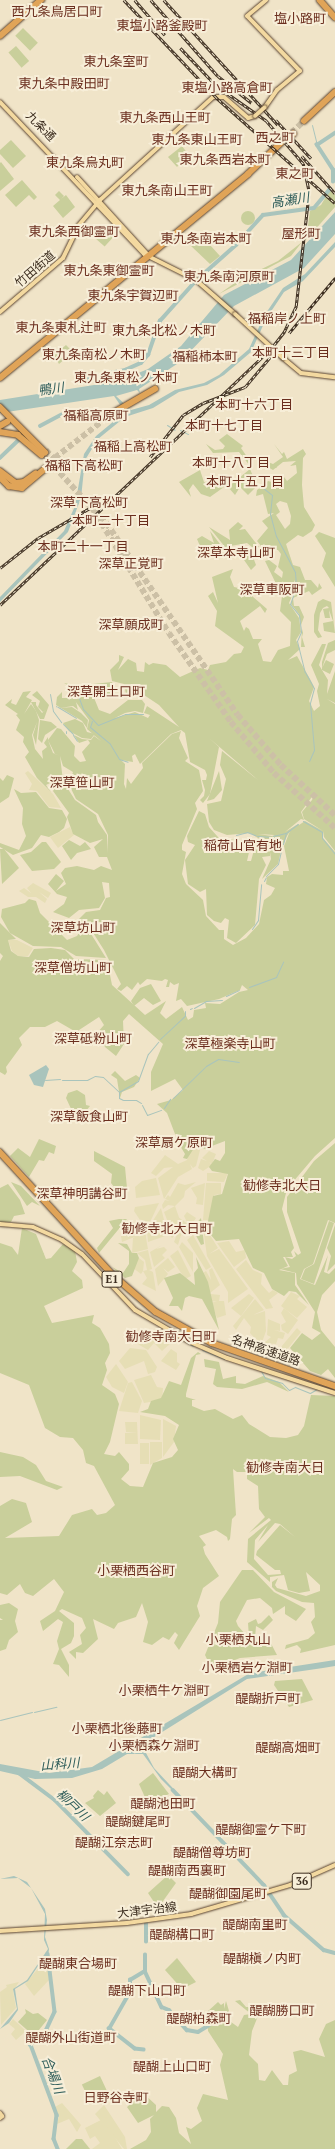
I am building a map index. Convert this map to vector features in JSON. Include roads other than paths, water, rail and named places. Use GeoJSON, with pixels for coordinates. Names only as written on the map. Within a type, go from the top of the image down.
{"type":"FeatureCollection","features":[{"type":"Feature","properties":{"kind":"highway"},"geometry":{"type":"LineString","coordinates":[[0,33],[37,0]]}},
{"type":"Feature","properties":{"kind":"highway"},"geometry":{"type":"LineString","coordinates":[[0,36],[41,0]]}},
{"type":"Feature","properties":{"kind":"highway"},"geometry":{"type":"LineString","coordinates":[[320,0],[335,17]]}},
{"type":"Feature","properties":{"kind":"highway"},"geometry":{"type":"LineString","coordinates":[[305,122],[335,93]]}},
{"type":"Feature","properties":{"kind":"highway"},"geometry":{"type":"LineString","coordinates":[[0,377],[150,256],[263,161],[283,142]]}},
{"type":"Feature","properties":{"kind":"highway"},"geometry":{"type":"LineString","coordinates":[[110,415],[156,391]]}},
{"type":"Feature","properties":{"kind":"highway"},"geometry":{"type":"LineString","coordinates":[[0,408],[9,419],[44,453]]}},
{"type":"Feature","properties":{"kind":"highway"},"geometry":{"type":"LineString","coordinates":[[0,426],[9,419]]}},
{"type":"Feature","properties":{"kind":"highway"},"geometry":{"type":"LineString","coordinates":[[21,425],[44,453]]}},
{"type":"Feature","properties":{"kind":"highway"},"geometry":{"type":"LineString","coordinates":[[0,432],[20,436],[44,453]]}},
{"type":"Feature","properties":{"kind":"highway"},"geometry":{"type":"LineString","coordinates":[[0,477],[14,488],[33,482],[48,466]]}},
{"type":"Feature","properties":{"kind":"highway"},"geometry":{"type":"LineString","coordinates":[[0,473],[11,481],[18,483],[34,474],[33,482]]}},
{"type":"Feature","properties":{"kind":"highway"},"geometry":{"type":"LineString","coordinates":[[0,473],[15,485]]}},
{"type":"Feature","properties":{"kind":"highway","name":"名神高速道路"},"geometry":{"type":"LineString","coordinates":[[0,1152],[112,1274],[156,1312],[212,1342],[335,1386]]}},
{"type":"Feature","properties":{"kind":"highway","name":"名神高速道路"},"geometry":{"type":"LineString","coordinates":[[0,1156],[110,1277],[154,1315],[211,1346],[335,1389]]}},
{"type":"Feature","properties":{"kind":"main road"},"geometry":{"type":"LineString","coordinates":[[249,17],[266,0]]}},
{"type":"Feature","properties":{"kind":"main road"},"geometry":{"type":"LineString","coordinates":[[249,17],[271,0]]}},
{"type":"Feature","properties":{"kind":"main road","name":"竹田街道"},"geometry":{"type":"LineString","coordinates":[[0,312],[63,258],[78,228],[98,201],[209,100],[222,96],[247,117],[255,116],[277,90],[300,71],[249,17]]}},
{"type":"Feature","properties":{"kind":"main road","name":"九条通"},"geometry":{"type":"LineString","coordinates":[[0,98],[94,197]]}},
{"type":"Feature","properties":{"kind":"main road","name":"九条通"},"geometry":{"type":"LineString","coordinates":[[0,102],[103,206],[150,256],[194,278],[283,358],[303,374],[335,377]]}},
{"type":"Feature","properties":{"kind":"main road"},"geometry":{"type":"LineString","coordinates":[[104,196],[103,206],[93,207],[94,197],[104,196]]}},
{"type":"Feature","properties":{"kind":"main road"},"geometry":{"type":"LineString","coordinates":[[0,1224],[33,1228],[62,1240],[82,1254],[135,1310],[190,1342],[335,1393]]}},
{"type":"Feature","properties":{"kind":"main road","name":"大津宇治線"},"geometry":{"type":"LineString","coordinates":[[0,1931],[46,1929],[170,1918],[269,1892],[334,1867]]}},
{"type":"Feature","properties":{"kind":"water"},"geometry":{"type":"Polygon","coordinates":[[[335,212],[335,234],[304,268],[234,306],[180,362],[139,389],[140,393],[137,390],[116,396],[131,410],[149,405],[175,390],[204,383],[219,375],[249,349],[264,316],[283,288],[305,274],[335,242],[335,247],[303,281],[284,292],[266,319],[251,352],[224,375],[207,385],[179,392],[153,408],[125,417],[98,439],[85,460],[81,498],[68,532],[0,602],[0,597],[64,531],[75,506],[84,454],[96,436],[125,412],[114,396],[0,413],[0,400],[119,381],[148,369],[181,346],[224,295],[291,260],[335,212]]]}},
{"type":"Feature","properties":{"kind":"water"},"geometry":{"type":"Polygon","coordinates":[[[46,1065],[49,1069],[43,1087],[34,1085],[29,1075],[46,1065]]]}},
{"type":"Feature","properties":{"kind":"water"},"geometry":{"type":"Polygon","coordinates":[[[335,1660],[335,1666],[247,1679],[135,1749],[146,1753],[154,1768],[212,1830],[161,1779],[143,1754],[127,1754],[102,1769],[72,1778],[35,1779],[0,1771],[0,1764],[49,1773],[92,1767],[250,1673],[335,1660]]]}},
{"type":"Feature","properties":{"kind":"water"},"geometry":{"type":"Polygon","coordinates":[[[14,1876],[27,1882],[31,1888],[18,1878],[0,1879],[14,1876]]]}},
{"type":"Feature","properties":{"kind":"water"},"geometry":{"type":"Polygon","coordinates":[[[31,1888],[45,1909],[47,1920],[45,1937],[49,1949],[48,1957],[40,1963],[28,1981],[15,1989],[18,2010],[9,2023],[0,2029],[17,2009],[13,1989],[27,1980],[48,1949],[44,1940],[45,1914],[31,1888]]]}},
{"type":"Feature","properties":{"kind":"waterway"},"geometry":{"type":"LineString","coordinates":[[312,125],[317,145]]}},
{"type":"Feature","properties":{"kind":"waterway","name":"高瀬川"},"geometry":{"type":"LineString","coordinates":[[333,182],[333,170],[317,145],[335,133]]}},
{"type":"Feature","properties":{"kind":"waterway","name":"高瀬川"},"geometry":{"type":"LineString","coordinates":[[200,277],[236,245],[263,215],[314,208],[330,189]]}},
{"type":"Feature","properties":{"kind":"waterway","name":"高瀬川"},"geometry":{"type":"LineString","coordinates":[[80,379],[125,370],[141,363],[148,355],[160,321],[194,283]]}},
{"type":"Feature","properties":{"kind":"waterway"},"geometry":{"type":"LineString","coordinates":[[40,426],[61,415]]}},
{"type":"Feature","properties":{"kind":"waterway"},"geometry":{"type":"LineString","coordinates":[[167,425],[175,430]]}},
{"type":"Feature","properties":{"kind":"waterway"},"geometry":{"type":"LineString","coordinates":[[180,430],[188,434]]}},
{"type":"Feature","properties":{"kind":"waterway"},"geometry":{"type":"LineString","coordinates":[[0,458],[21,438]]}},
{"type":"Feature","properties":{"kind":"waterway"},"geometry":{"type":"LineString","coordinates":[[258,484],[272,495],[270,514],[276,536],[295,572],[296,587],[290,604],[299,615],[301,632],[297,641],[305,672],[314,688],[310,703],[314,750],[309,761]]}},
{"type":"Feature","properties":{"kind":"waterway"},"geometry":{"type":"LineString","coordinates":[[70,693],[79,698],[83,709],[98,725],[125,714],[143,714]]}},
{"type":"Feature","properties":{"kind":"waterway"},"geometry":{"type":"LineString","coordinates":[[50,694],[53,711],[61,722]]}},
{"type":"Feature","properties":{"kind":"waterway"},"geometry":{"type":"LineString","coordinates":[[58,707],[76,718]]}},
{"type":"Feature","properties":{"kind":"waterway"},"geometry":{"type":"LineString","coordinates":[[92,721],[90,727],[110,744],[119,759],[128,762]]}},
{"type":"Feature","properties":{"kind":"waterway"},"geometry":{"type":"LineString","coordinates":[[63,724],[73,734]]}},
{"type":"Feature","properties":{"kind":"waterway"},"geometry":{"type":"LineString","coordinates":[[73,735],[77,741]]}},
{"type":"Feature","properties":{"kind":"waterway"},"geometry":{"type":"LineString","coordinates":[[303,821],[322,832],[322,838],[335,854]]}},
{"type":"Feature","properties":{"kind":"waterway"},"geometry":{"type":"LineString","coordinates":[[283,844],[286,833],[298,824]]}},
{"type":"Feature","properties":{"kind":"waterway"},"geometry":{"type":"LineString","coordinates":[[236,835],[247,832],[255,835]]}},
{"type":"Feature","properties":{"kind":"waterway"},"geometry":{"type":"LineString","coordinates":[[273,836],[286,833]]}},
{"type":"Feature","properties":{"kind":"waterway"},"geometry":{"type":"LineString","coordinates":[[257,836],[272,837]]}},
{"type":"Feature","properties":{"kind":"waterway"},"geometry":{"type":"LineString","coordinates":[[266,876],[278,864],[282,846]]}},
{"type":"Feature","properties":{"kind":"waterway"},"geometry":{"type":"LineString","coordinates":[[264,881],[266,877]]}},
{"type":"Feature","properties":{"kind":"waterway"},"geometry":{"type":"LineString","coordinates":[[252,929],[258,920],[261,884]]}},
{"type":"Feature","properties":{"kind":"waterway"},"geometry":{"type":"LineString","coordinates":[[249,987],[276,977],[283,962]]}},
{"type":"Feature","properties":{"kind":"waterway"},"geometry":{"type":"LineString","coordinates":[[226,996],[239,990]]}},
{"type":"Feature","properties":{"kind":"waterway"},"geometry":{"type":"LineString","coordinates":[[194,1008],[206,1001],[222,1000]]}},
{"type":"Feature","properties":{"kind":"waterway"},"geometry":{"type":"LineString","coordinates":[[160,1039],[185,1016],[185,1011]]}},
{"type":"Feature","properties":{"kind":"waterway"},"geometry":{"type":"LineString","coordinates":[[62,1080],[87,1080],[95,1076],[103,1077],[119,1092],[138,1081],[148,1054],[158,1042]]}},
{"type":"Feature","properties":{"kind":"waterway"},"geometry":{"type":"LineString","coordinates":[[173,1098],[206,1066],[218,1059],[239,1062]]}},
{"type":"Feature","properties":{"kind":"waterway"},"geometry":{"type":"LineString","coordinates":[[45,1080],[60,1079]]}},
{"type":"Feature","properties":{"kind":"waterway"},"geometry":{"type":"LineString","coordinates":[[119,1092],[119,1098],[123,1100],[136,1100],[141,1103]]}},
{"type":"Feature","properties":{"kind":"waterway"},"geometry":{"type":"LineString","coordinates":[[164,1108],[170,1099]]}},
{"type":"Feature","properties":{"kind":"waterway"},"geometry":{"type":"LineString","coordinates":[[142,1105],[147,1115],[161,1110]]}},
{"type":"Feature","properties":{"kind":"waterway"},"geometry":{"type":"LineString","coordinates":[[164,1330],[176,1337]]}},
{"type":"Feature","properties":{"kind":"waterway"},"geometry":{"type":"LineString","coordinates":[[186,1342],[193,1346]]}},
{"type":"Feature","properties":{"kind":"waterway"},"geometry":{"type":"LineString","coordinates":[[202,1350],[224,1359]]}},
{"type":"Feature","properties":{"kind":"waterway"},"geometry":{"type":"LineString","coordinates":[[261,1371],[265,1378],[282,1383],[289,1390],[295,1387],[310,1393],[317,1389]]}},
{"type":"Feature","properties":{"kind":"waterway"},"geometry":{"type":"LineString","coordinates":[[34,1712],[56,1707]]}},
{"type":"Feature","properties":{"kind":"waterway"},"geometry":{"type":"LineString","coordinates":[[0,1720],[32,1712]]}},
{"type":"Feature","properties":{"kind":"waterway","name":"柳戸川"},"geometry":{"type":"LineString","coordinates":[[19,1773],[55,1800],[128,1874]]}},
{"type":"Feature","properties":{"kind":"waterway"},"geometry":{"type":"LineString","coordinates":[[173,1790],[264,1885],[284,1915],[324,1950],[335,1953]]}},
{"type":"Feature","properties":{"kind":"waterway","name":"柳戸川"},"geometry":{"type":"LineString","coordinates":[[146,1924],[146,1942]]}},
{"type":"Feature","properties":{"kind":"waterway","name":"合場川"},"geometry":{"type":"LineString","coordinates":[[48,1954],[55,2012],[46,2031],[31,2045],[57,2115],[54,2139],[58,2149]]}},
{"type":"Feature","properties":{"kind":"waterway","name":"柳戸川"},"geometry":{"type":"LineString","coordinates":[[144,2050],[135,2049],[109,2029],[130,1992],[130,1980],[145,1971],[145,1955]]}},
{"type":"Feature","properties":{"kind":"waterway"},"geometry":{"type":"LineString","coordinates":[[145,1971],[162,2007],[169,2010],[187,2030],[198,2032],[208,2026]]}},
{"type":"Feature","properties":{"kind":"tunnel"},"geometry":{"type":"LineString","coordinates":[[291,133],[304,121]]}},
{"type":"Feature","properties":{"kind":"tunnel"},"geometry":{"type":"LineString","coordinates":[[48,463],[110,415]]}},
{"type":"Feature","properties":{"kind":"tunnel"},"geometry":{"type":"LineString","coordinates":[[46,450],[61,467]]}},
{"type":"Feature","properties":{"kind":"tunnel"},"geometry":{"type":"LineString","coordinates":[[43,454],[93,509],[169,633],[231,722],[274,773],[335,828]]}},
{"type":"Feature","properties":{"kind":"tunnel"},"geometry":{"type":"LineString","coordinates":[[92,502],[238,715],[281,765],[335,815]]}},
{"type":"Feature","properties":{"kind":"railway"},"geometry":{"type":"LineString","coordinates":[[124,0],[219,100],[335,203]]}},
{"type":"Feature","properties":{"kind":"railway"},"geometry":{"type":"LineString","coordinates":[[135,0],[165,35]]}},
{"type":"Feature","properties":{"kind":"railway"},"geometry":{"type":"LineString","coordinates":[[151,0],[218,76],[252,103]]}},
{"type":"Feature","properties":{"kind":"railway"},"geometry":{"type":"LineString","coordinates":[[164,0],[278,125]]}},
{"type":"Feature","properties":{"kind":"railway"},"geometry":{"type":"LineString","coordinates":[[0,605],[270,350],[284,332],[296,306],[309,192],[303,164],[266,121],[216,86],[180,48]]}},
{"type":"Feature","properties":{"kind":"railway"},"geometry":{"type":"LineString","coordinates":[[276,120],[311,158]]}},
{"type":"Feature","properties":{"kind":"railway"},"geometry":{"type":"LineString","coordinates":[[302,156],[335,193]]}},
{"type":"Feature","properties":{"kind":"railway"},"geometry":{"type":"LineString","coordinates":[[289,333],[335,278]]}},
{"type":"Feature","properties":{"kind":"railway"},"geometry":{"type":"LineString","coordinates":[[150,457],[183,415],[203,403],[245,387],[276,350]]}},
{"type":"Feature","properties":{"kind":"railway"},"geometry":{"type":"LineString","coordinates":[[0,568],[38,538],[107,498]]}},
{"type":"Feature","properties":{"kind":"district","name":"西九条鳥居口町"},"geometry":{"type":"Point","coordinates":[57,11]}},
{"type":"Feature","properties":{"kind":"district","name":"塩小路町"},"geometry":{"type":"Point","coordinates":[300,18]}},
{"type":"Feature","properties":{"kind":"district","name":"東塩小路釜殿町"},"geometry":{"type":"Point","coordinates":[162,25]}},
{"type":"Feature","properties":{"kind":"district","name":"東九条室町"},"geometry":{"type":"Point","coordinates":[116,61]}},
{"type":"Feature","properties":{"kind":"district","name":"東九条中殿田町"},"geometry":{"type":"Point","coordinates":[64,83]}},
{"type":"Feature","properties":{"kind":"district","name":"東塩小路高倉町"},"geometry":{"type":"Point","coordinates":[227,87]}},
{"type":"Feature","properties":{"kind":"district","name":"東九条西山王町"},"geometry":{"type":"Point","coordinates":[165,117]}},
{"type":"Feature","properties":{"kind":"district","name":"西之町"},"geometry":{"type":"Point","coordinates":[275,137]}},
{"type":"Feature","properties":{"kind":"district","name":"東九条東山王町"},"geometry":{"type":"Point","coordinates":[197,139]}},
{"type":"Feature","properties":{"kind":"district","name":"東九条西岩本町"},"geometry":{"type":"Point","coordinates":[225,159]}},
{"type":"Feature","properties":{"kind":"district","name":"東九条烏丸町"},"geometry":{"type":"Point","coordinates":[85,162]}},
{"type":"Feature","properties":{"kind":"district","name":"東之町"},"geometry":{"type":"Point","coordinates":[295,173]}},
{"type":"Feature","properties":{"kind":"district","name":"東九条南山王町"},"geometry":{"type":"Point","coordinates":[167,190]}},
{"type":"Feature","properties":{"kind":"district","name":"東九条西御霊町"},"geometry":{"type":"Point","coordinates":[74,231]}},
{"type":"Feature","properties":{"kind":"district","name":"屋形町"},"geometry":{"type":"Point","coordinates":[301,233]}},
{"type":"Feature","properties":{"kind":"district","name":"東九条南岩本町"},"geometry":{"type":"Point","coordinates":[206,238]}},
{"type":"Feature","properties":{"kind":"district","name":"東九条東御霊町"},"geometry":{"type":"Point","coordinates":[109,270]}},
{"type":"Feature","properties":{"kind":"district","name":"東九条南河原町"},"geometry":{"type":"Point","coordinates":[229,276]}},
{"type":"Feature","properties":{"kind":"district","name":"東九条宇賀辺町"},"geometry":{"type":"Point","coordinates":[133,295]}},
{"type":"Feature","properties":{"kind":"district","name":"福稲岸ノ上町"},"geometry":{"type":"Point","coordinates":[287,318]}},
{"type":"Feature","properties":{"kind":"district","name":"東九条東札辻町"},"geometry":{"type":"Point","coordinates":[61,327]}},
{"type":"Feature","properties":{"kind":"district","name":"東九条北松ノ木町"},"geometry":{"type":"Point","coordinates":[164,330]}},
{"type":"Feature","properties":{"kind":"district","name":"本町十三丁目"},"geometry":{"type":"Point","coordinates":[291,352]}},
{"type":"Feature","properties":{"kind":"district","name":"東九条南松ノ木町"},"geometry":{"type":"Point","coordinates":[94,354]}},
{"type":"Feature","properties":{"kind":"district","name":"福稲柿本町"},"geometry":{"type":"Point","coordinates":[205,356]}},
{"type":"Feature","properties":{"kind":"district","name":"東九条東松ノ木町"},"geometry":{"type":"Point","coordinates":[126,377]}},
{"type":"Feature","properties":{"kind":"district","name":"本町十六丁目"},"geometry":{"type":"Point","coordinates":[254,404]}},
{"type":"Feature","properties":{"kind":"district","name":"福稲高原町"},"geometry":{"type":"Point","coordinates":[96,415]}},
{"type":"Feature","properties":{"kind":"district","name":"本町十七丁目"},"geometry":{"type":"Point","coordinates":[224,425]}},
{"type":"Feature","properties":{"kind":"district","name":"福稲上高松町"},"geometry":{"type":"Point","coordinates":[133,446]}},
{"type":"Feature","properties":{"kind":"district","name":"本町十八丁目"},"geometry":{"type":"Point","coordinates":[231,462]}},
{"type":"Feature","properties":{"kind":"district","name":"福稲下高松町"},"geometry":{"type":"Point","coordinates":[84,465]}},
{"type":"Feature","properties":{"kind":"district","name":"本町十五丁目"},"geometry":{"type":"Point","coordinates":[245,481]}},
{"type":"Feature","properties":{"kind":"district","name":"深草下高松町"},"geometry":{"type":"Point","coordinates":[89,502]}},
{"type":"Feature","properties":{"kind":"district","name":"本町二十丁目"},"geometry":{"type":"Point","coordinates":[111,520]}},
{"type":"Feature","properties":{"kind":"district","name":"本町二十一丁目"},"geometry":{"type":"Point","coordinates":[83,546]}},
{"type":"Feature","properties":{"kind":"district","name":"深草本寺山町"},"geometry":{"type":"Point","coordinates":[236,552]}},
{"type":"Feature","properties":{"kind":"district","name":"深草正覚町"},"geometry":{"type":"Point","coordinates":[131,563]}},
{"type":"Feature","properties":{"kind":"district","name":"深草車阪町"},"geometry":{"type":"Point","coordinates":[272,589]}},
{"type":"Feature","properties":{"kind":"district","name":"深草願成町"},"geometry":{"type":"Point","coordinates":[131,624]}},
{"type":"Feature","properties":{"kind":"district","name":"深草開土口町"},"geometry":{"type":"Point","coordinates":[106,691]}},
{"type":"Feature","properties":{"kind":"district","name":"深草笹山町"},"geometry":{"type":"Point","coordinates":[82,782]}},
{"type":"Feature","properties":{"kind":"district","name":"稲荷山官有地"},"geometry":{"type":"Point","coordinates":[243,845]}},
{"type":"Feature","properties":{"kind":"district","name":"深草坊山町"},"geometry":{"type":"Point","coordinates":[83,927]}},
{"type":"Feature","properties":{"kind":"district","name":"深草僧坊山町"},"geometry":{"type":"Point","coordinates":[73,967]}},
{"type":"Feature","properties":{"kind":"district","name":"深草砥粉山町"},"geometry":{"type":"Point","coordinates":[93,1038]}},
{"type":"Feature","properties":{"kind":"district","name":"深草極楽寺山町"},"geometry":{"type":"Point","coordinates":[230,1043]}},
{"type":"Feature","properties":{"kind":"district","name":"深草飯食山町"},"geometry":{"type":"Point","coordinates":[89,1116]}},
{"type":"Feature","properties":{"kind":"district","name":"深草扇ケ原町"},"geometry":{"type":"Point","coordinates":[174,1142]}},
{"type":"Feature","properties":{"kind":"district","name":"勧修寺北大日"},"geometry":{"type":"Point","coordinates":[282,1185]}},
{"type":"Feature","properties":{"kind":"district","name":"深草神明講谷町"},"geometry":{"type":"Point","coordinates":[82,1193]}},
{"type":"Feature","properties":{"kind":"district","name":"勧修寺北大日町"},"geometry":{"type":"Point","coordinates":[167,1228]}},
{"type":"Feature","properties":{"kind":"district","name":"勧修寺南大日町"},"geometry":{"type":"Point","coordinates":[171,1336]}},
{"type":"Feature","properties":{"kind":"district","name":"勧修寺南大日"},"geometry":{"type":"Point","coordinates":[285,1467]}},
{"type":"Feature","properties":{"kind":"district","name":"小栗栖西谷町"},"geometry":{"type":"Point","coordinates":[136,1570]}},
{"type":"Feature","properties":{"kind":"district","name":"小栗栖丸山"},"geometry":{"type":"Point","coordinates":[238,1639]}},
{"type":"Feature","properties":{"kind":"district","name":"小栗栖岩ケ淵町"},"geometry":{"type":"Point","coordinates":[247,1667]}},
{"type":"Feature","properties":{"kind":"district","name":"小栗栖牛ケ淵町"},"geometry":{"type":"Point","coordinates":[164,1690]}},
{"type":"Feature","properties":{"kind":"district","name":"醍醐折戸町"},"geometry":{"type":"Point","coordinates":[268,1698]}},
{"type":"Feature","properties":{"kind":"district","name":"小栗栖北後藤町"},"geometry":{"type":"Point","coordinates":[117,1728]}},
{"type":"Feature","properties":{"kind":"district","name":"小栗栖森ケ淵町"},"geometry":{"type":"Point","coordinates":[154,1745]}},
{"type":"Feature","properties":{"kind":"district","name":"醍醐高畑町"},"geometry":{"type":"Point","coordinates":[288,1747]}},
{"type":"Feature","properties":{"kind":"district","name":"醍醐大構町"},"geometry":{"type":"Point","coordinates":[205,1772]}},
{"type":"Feature","properties":{"kind":"district","name":"醍醐池田町"},"geometry":{"type":"Point","coordinates":[163,1803]}},
{"type":"Feature","properties":{"kind":"district","name":"醍醐鍵尾町"},"geometry":{"type":"Point","coordinates":[138,1821]}},
{"type":"Feature","properties":{"kind":"district","name":"醍醐御霊ケ下町"},"geometry":{"type":"Point","coordinates":[261,1829]}},
{"type":"Feature","properties":{"kind":"district","name":"醍醐江奈志町"},"geometry":{"type":"Point","coordinates":[114,1842]}},
{"type":"Feature","properties":{"kind":"district","name":"醍醐僧尊坊町"},"geometry":{"type":"Point","coordinates":[212,1852]}},
{"type":"Feature","properties":{"kind":"district","name":"醍醐南西裏町"},"geometry":{"type":"Point","coordinates":[187,1870]}},
{"type":"Feature","properties":{"kind":"district","name":"醍醐御園尾町"},"geometry":{"type":"Point","coordinates":[228,1893]}},
{"type":"Feature","properties":{"kind":"district","name":"醍醐南里町"},"geometry":{"type":"Point","coordinates":[255,1924]}},
{"type":"Feature","properties":{"kind":"district","name":"醍醐構口町"},"geometry":{"type":"Point","coordinates":[182,1934]}},
{"type":"Feature","properties":{"kind":"district","name":"醍醐槇ノ内町"},"geometry":{"type":"Point","coordinates":[262,1958]}},
{"type":"Feature","properties":{"kind":"district","name":"醍醐東合場町"},"geometry":{"type":"Point","coordinates":[78,1963]}},
{"type":"Feature","properties":{"kind":"district","name":"醍醐下山口町"},"geometry":{"type":"Point","coordinates":[147,1990]}},
{"type":"Feature","properties":{"kind":"district","name":"醍醐勝口町"},"geometry":{"type":"Point","coordinates":[282,2010]}},
{"type":"Feature","properties":{"kind":"district","name":"醍醐柏森町"},"geometry":{"type":"Point","coordinates":[199,2018]}},
{"type":"Feature","properties":{"kind":"district","name":"醍醐外山街道町"},"geometry":{"type":"Point","coordinates":[71,2037]}},
{"type":"Feature","properties":{"kind":"district","name":"醍醐上山口町"},"geometry":{"type":"Point","coordinates":[172,2066]}},
{"type":"Feature","properties":{"kind":"district","name":"日野谷寺町"},"geometry":{"type":"Point","coordinates":[116,2097]}},
{"type":"Feature","properties":{"kind":"water label","name":"鴨川"},"geometry":{"type":"Point","coordinates":[51,389]}},
{"type":"Feature","properties":{"kind":"water label","name":"山科川"},"geometry":{"type":"Point","coordinates":[60,1764]}}]}
